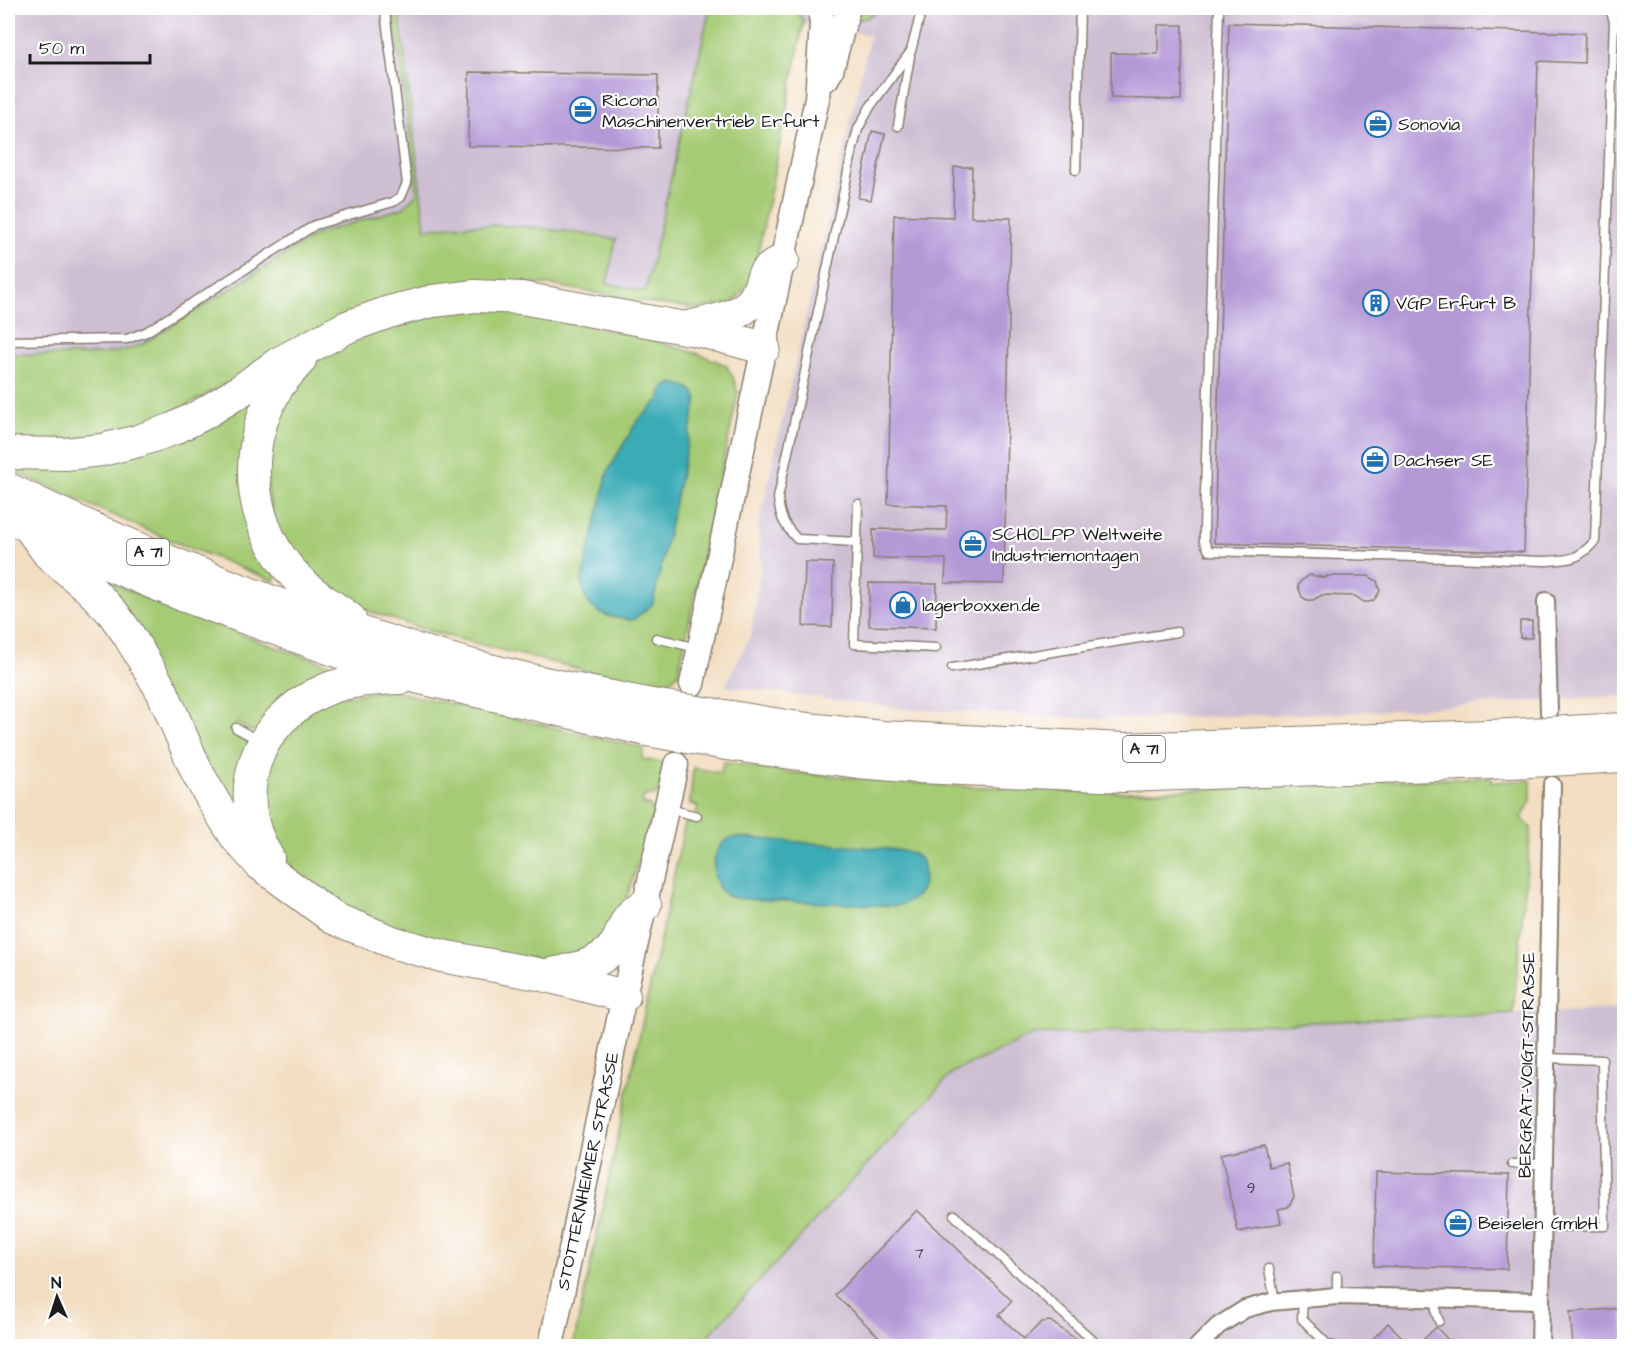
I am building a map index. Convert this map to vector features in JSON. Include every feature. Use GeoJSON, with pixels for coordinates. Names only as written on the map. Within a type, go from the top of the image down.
{"type":"FeatureCollection","features":[{"type":"Feature","properties":{"kind":"highway"},"geometry":{"type":"LineString","coordinates":[[685,328],[730,315],[744,308],[752,301],[765,273],[783,260]]}},
{"type":"Feature","properties":{"kind":"highway"},"geometry":{"type":"LineString","coordinates":[[8,453],[65,454],[102,450],[172,429],[203,414],[279,363],[347,327],[389,312],[433,301],[475,296],[522,298],[685,328],[764,348]]}},
{"type":"Feature","properties":{"kind":"highway"},"geometry":{"type":"LineString","coordinates":[[312,346],[278,386],[259,428],[252,472],[255,497],[261,520],[272,545],[286,565],[306,587],[372,636]]}},
{"type":"Feature","properties":{"kind":"highway","name":"A 71"},"geometry":{"type":"LineString","coordinates":[[8,489],[64,517],[291,608],[372,636],[650,717]]}},
{"type":"Feature","properties":{"kind":"highway"},"geometry":{"type":"LineString","coordinates":[[19,522],[48,553],[91,590],[128,634],[162,691],[197,772],[230,828],[260,864],[333,918],[395,943],[442,956],[543,975],[624,996]]}},
{"type":"Feature","properties":{"kind":"highway","name":"A 71"},"geometry":{"type":"LineString","coordinates":[[19,522],[184,596],[335,651],[420,678],[729,731],[858,762],[918,767],[1123,776],[1490,749],[1624,729]]}},
{"type":"Feature","properties":{"kind":"highway"},"geometry":{"type":"LineString","coordinates":[[283,882],[254,832],[249,807],[250,780],[262,743],[283,716],[304,700],[327,689],[374,679],[420,678]]}},
{"type":"Feature","properties":{"kind":"highway","name":"A 71"},"geometry":{"type":"LineString","coordinates":[[1490,749],[1624,756]]}},
{"type":"Feature","properties":{"kind":"highway"},"geometry":{"type":"LineString","coordinates":[[543,975],[581,967],[602,956],[612,949],[622,934],[628,917],[645,904]]}},
{"type":"Feature","properties":{"kind":"main road"},"geometry":{"type":"LineString","coordinates":[[692,684],[817,99],[822,23],[820,8]]}},
{"type":"Feature","properties":{"kind":"main road"},"geometry":{"type":"LineString","coordinates":[[817,99],[831,70],[848,8]]}},
{"type":"Feature","properties":{"kind":"main road","name":"STOTTERNHEIMER STRASSE"},"geometry":{"type":"LineString","coordinates":[[551,1347],[624,996],[676,765]]}},
{"type":"Feature","properties":{"kind":"street"},"geometry":{"type":"LineString","coordinates":[[1546,601],[1549,712]]}},
{"type":"Feature","properties":{"kind":"street","name":"BERGRAT-VOIGT-STRASSE"},"geometry":{"type":"LineString","coordinates":[[1540,1347],[1552,785]]}},
{"type":"Feature","properties":{"kind":"street"},"geometry":{"type":"LineString","coordinates":[[1198,1347],[1218,1326],[1245,1309],[1275,1301],[1336,1296],[1540,1300]]}},
{"type":"Feature","properties":{"kind":"lane"},"geometry":{"type":"LineString","coordinates":[[8,341],[127,339],[146,332],[315,225],[393,202],[401,197],[407,183],[385,12],[380,8]]}},
{"type":"Feature","properties":{"kind":"lane"},"geometry":{"type":"LineString","coordinates":[[898,126],[911,51],[922,8]]}},
{"type":"Feature","properties":{"kind":"lane"},"geometry":{"type":"LineString","coordinates":[[1076,170],[1080,8]]}},
{"type":"Feature","properties":{"kind":"lane"},"geometry":{"type":"LineString","coordinates":[[1219,8],[1203,529],[1204,541],[1209,551],[1546,561],[1570,560],[1584,553],[1595,541],[1614,22],[1610,8]]}},
{"type":"Feature","properties":{"kind":"lane"},"geometry":{"type":"LineString","coordinates":[[857,542],[797,539],[786,527],[779,514],[778,498],[858,129],[870,107],[911,51]]}},
{"type":"Feature","properties":{"kind":"lane"},"geometry":{"type":"LineString","coordinates":[[858,504],[854,644],[936,648]]}},
{"type":"Feature","properties":{"kind":"lane"},"geometry":{"type":"LineString","coordinates":[[952,668],[1177,633]]}},
{"type":"Feature","properties":{"kind":"lane"},"geometry":{"type":"LineString","coordinates":[[656,638],[700,649]]}},
{"type":"Feature","properties":{"kind":"lane"},"geometry":{"type":"LineString","coordinates":[[236,728],[262,743]]}},
{"type":"Feature","properties":{"kind":"lane"},"geometry":{"type":"LineString","coordinates":[[666,808],[697,816]]}},
{"type":"Feature","properties":{"kind":"lane"},"geometry":{"type":"LineString","coordinates":[[1542,1227],[1605,1226],[1602,1060],[1546,1058]]}},
{"type":"Feature","properties":{"kind":"lane"},"geometry":{"type":"LineString","coordinates":[[1512,1164],[1544,1164]]}},
{"type":"Feature","properties":{"kind":"lane"},"geometry":{"type":"LineString","coordinates":[[954,1215],[1099,1347]]}},
{"type":"Feature","properties":{"kind":"lane"},"geometry":{"type":"LineString","coordinates":[[1269,1269],[1275,1301]]}},
{"type":"Feature","properties":{"kind":"lane"},"geometry":{"type":"LineString","coordinates":[[1336,1296],[1337,1276]]}},
{"type":"Feature","properties":{"kind":"lane"},"geometry":{"type":"LineString","coordinates":[[1303,1298],[1302,1319],[1327,1344],[1334,1347]]}},
{"type":"Feature","properties":{"kind":"lane"},"geometry":{"type":"LineString","coordinates":[[1436,1299],[1436,1313],[1439,1321]]}},
{"type":"Feature","properties":{"kind":"shaded area"},"geometry":{"type":"Polygon","coordinates":[[[8,8],[1624,8],[1624,696],[1341,713],[1107,719],[916,710],[725,686],[751,634],[761,569],[759,523],[870,35],[799,22],[645,292],[601,281],[536,272],[8,422],[8,8]]]}},
{"type":"Feature","properties":{"kind":"shaded area"},"geometry":{"type":"Polygon","coordinates":[[[1624,1008],[1624,1346],[701,1346],[953,1072],[1033,1035],[1624,1008]]]}},
{"type":"Feature","properties":{"kind":"green space"},"geometry":{"type":"Polygon","coordinates":[[[393,8],[399,8],[425,229],[473,225],[521,226],[616,239],[607,283],[645,292],[710,8],[794,8],[804,21],[753,279],[733,303],[700,309],[650,303],[552,285],[501,282],[257,367],[136,433],[8,443],[8,354],[110,353],[141,345],[319,233],[403,208],[417,193],[393,8]]]}},
{"type":"Feature","properties":{"kind":"green space"},"geometry":{"type":"Polygon","coordinates":[[[860,8],[882,8],[866,18],[853,20],[860,8]]]}},
{"type":"Feature","properties":{"kind":"green space"},"geometry":{"type":"Polygon","coordinates":[[[504,309],[635,335],[699,354],[726,365],[733,377],[738,393],[678,674],[662,687],[482,645],[426,630],[350,605],[278,541],[261,451],[301,371],[359,335],[448,311],[504,309]]]}},
{"type":"Feature","properties":{"kind":"green space"},"geometry":{"type":"Polygon","coordinates":[[[270,380],[258,402],[278,571],[274,581],[163,537],[8,469],[66,463],[270,380]]]}},
{"type":"Feature","properties":{"kind":"green space"},"geometry":{"type":"Polygon","coordinates":[[[79,568],[173,610],[349,671],[258,731],[250,731],[237,723],[232,730],[248,743],[248,835],[79,568]]]}},
{"type":"Feature","properties":{"kind":"green space"},"geometry":{"type":"Polygon","coordinates":[[[390,690],[644,748],[642,759],[665,763],[659,792],[653,796],[644,796],[642,803],[650,806],[654,812],[618,925],[609,937],[563,962],[475,951],[370,923],[287,870],[271,848],[256,788],[262,760],[318,699],[390,690]]]}},
{"type":"Feature","properties":{"kind":"green space"},"geometry":{"type":"Polygon","coordinates":[[[723,762],[787,772],[954,786],[1127,792],[1492,777],[1492,782],[1531,780],[1531,801],[1522,818],[1531,828],[1513,1013],[1033,1035],[953,1072],[699,1346],[573,1346],[685,823],[695,821],[698,806],[690,804],[693,768],[721,773],[723,762]]]}},
{"type":"Feature","properties":{"kind":"water"},"geometry":{"type":"Polygon","coordinates":[[[672,383],[688,387],[697,399],[653,604],[633,620],[605,615],[591,606],[586,599],[582,579],[608,471],[637,421],[659,400],[662,390],[672,383]]]}},
{"type":"Feature","properties":{"kind":"water"},"geometry":{"type":"Polygon","coordinates":[[[734,837],[910,852],[921,859],[923,884],[916,896],[903,904],[894,906],[731,897],[722,892],[718,885],[715,878],[714,861],[720,846],[726,840],[734,837]]]}},
{"type":"Feature","properties":{"kind":"building","name":"VGP Erfurt B"},"geometry":{"type":"Polygon","coordinates":[[[1229,23],[1585,33],[1584,63],[1538,61],[1524,552],[1214,543],[1229,23]]]}},
{"type":"Feature","properties":{"kind":"building"},"geometry":{"type":"Polygon","coordinates":[[[1158,25],[1183,25],[1181,100],[1111,98],[1111,53],[1158,54],[1158,25]]]}},
{"type":"Feature","properties":{"kind":"building"},"geometry":{"type":"Polygon","coordinates":[[[469,72],[658,75],[658,148],[468,146],[469,72]]]}},
{"type":"Feature","properties":{"kind":"building"},"geometry":{"type":"Polygon","coordinates":[[[872,131],[885,134],[871,200],[858,198],[872,131]]]}},
{"type":"Feature","properties":{"kind":"building"},"geometry":{"type":"Polygon","coordinates":[[[954,167],[972,167],[971,217],[1011,218],[1004,584],[945,583],[946,559],[873,558],[873,529],[946,530],[947,506],[888,504],[894,215],[953,217],[954,167]]]}},
{"type":"Feature","properties":{"kind":"building"},"geometry":{"type":"Polygon","coordinates":[[[805,562],[833,563],[832,627],[803,626],[805,562]]]}},
{"type":"Feature","properties":{"kind":"building"},"geometry":{"type":"Polygon","coordinates":[[[1310,575],[1326,578],[1326,576],[1368,576],[1377,581],[1380,591],[1374,600],[1369,602],[1364,602],[1355,596],[1322,595],[1313,600],[1307,600],[1302,597],[1298,586],[1310,575]]]}},
{"type":"Feature","properties":{"kind":"building","name":"lagerboxxen.de"},"geometry":{"type":"Polygon","coordinates":[[[869,583],[937,584],[936,628],[869,626],[869,583]]]}},
{"type":"Feature","properties":{"kind":"building"},"geometry":{"type":"Polygon","coordinates":[[[1520,621],[1532,621],[1532,638],[1520,638],[1520,621]]]}},
{"type":"Feature","properties":{"kind":"building"},"geometry":{"type":"Polygon","coordinates":[[[1264,1145],[1269,1167],[1287,1163],[1294,1197],[1288,1207],[1278,1209],[1281,1223],[1238,1232],[1221,1154],[1264,1145]]]}},
{"type":"Feature","properties":{"kind":"building"},"geometry":{"type":"Polygon","coordinates":[[[1376,1172],[1509,1175],[1507,1269],[1374,1266],[1376,1172]]]}},
{"type":"Feature","properties":{"kind":"building"},"geometry":{"type":"Polygon","coordinates":[[[917,1210],[1012,1301],[999,1315],[1024,1339],[1042,1322],[1050,1321],[1087,1347],[890,1347],[835,1295],[917,1210]]]}},
{"type":"Feature","properties":{"kind":"building"},"geometry":{"type":"Polygon","coordinates":[[[1624,1308],[1624,1347],[1573,1347],[1570,1312],[1624,1308]]]}},
{"type":"Feature","properties":{"kind":"building"},"geometry":{"type":"Polygon","coordinates":[[[1388,1323],[1412,1347],[1365,1347],[1388,1323]]]}},
{"type":"Feature","properties":{"kind":"building"},"geometry":{"type":"Polygon","coordinates":[[[1436,1327],[1455,1347],[1416,1347],[1436,1327]]]}},
{"type":"Feature","properties":{"kind":"place","name":"Ricona Maschinenvertrieb Erfurt"},"geometry":{"type":"Point","coordinates":[583,110]}},
{"type":"Feature","properties":{"kind":"place","name":"Sonovia"},"geometry":{"type":"Point","coordinates":[1378,124]}},
{"type":"Feature","properties":{"kind":"place","name":"VGP Erfurt B"},"geometry":{"type":"Point","coordinates":[1376,303]}},
{"type":"Feature","properties":{"kind":"place","name":"Dachser SE"},"geometry":{"type":"Point","coordinates":[1375,460]}},
{"type":"Feature","properties":{"kind":"place","name":"SCHOLPP Weltweite Industriemontagen"},"geometry":{"type":"Point","coordinates":[973,544]}},
{"type":"Feature","properties":{"kind":"place","name":"lagerboxxen.de"},"geometry":{"type":"Point","coordinates":[903,605]}},
{"type":"Feature","properties":{"kind":"place","name":"Beiselen GmbH"},"geometry":{"type":"Point","coordinates":[1458,1223]}}]}
